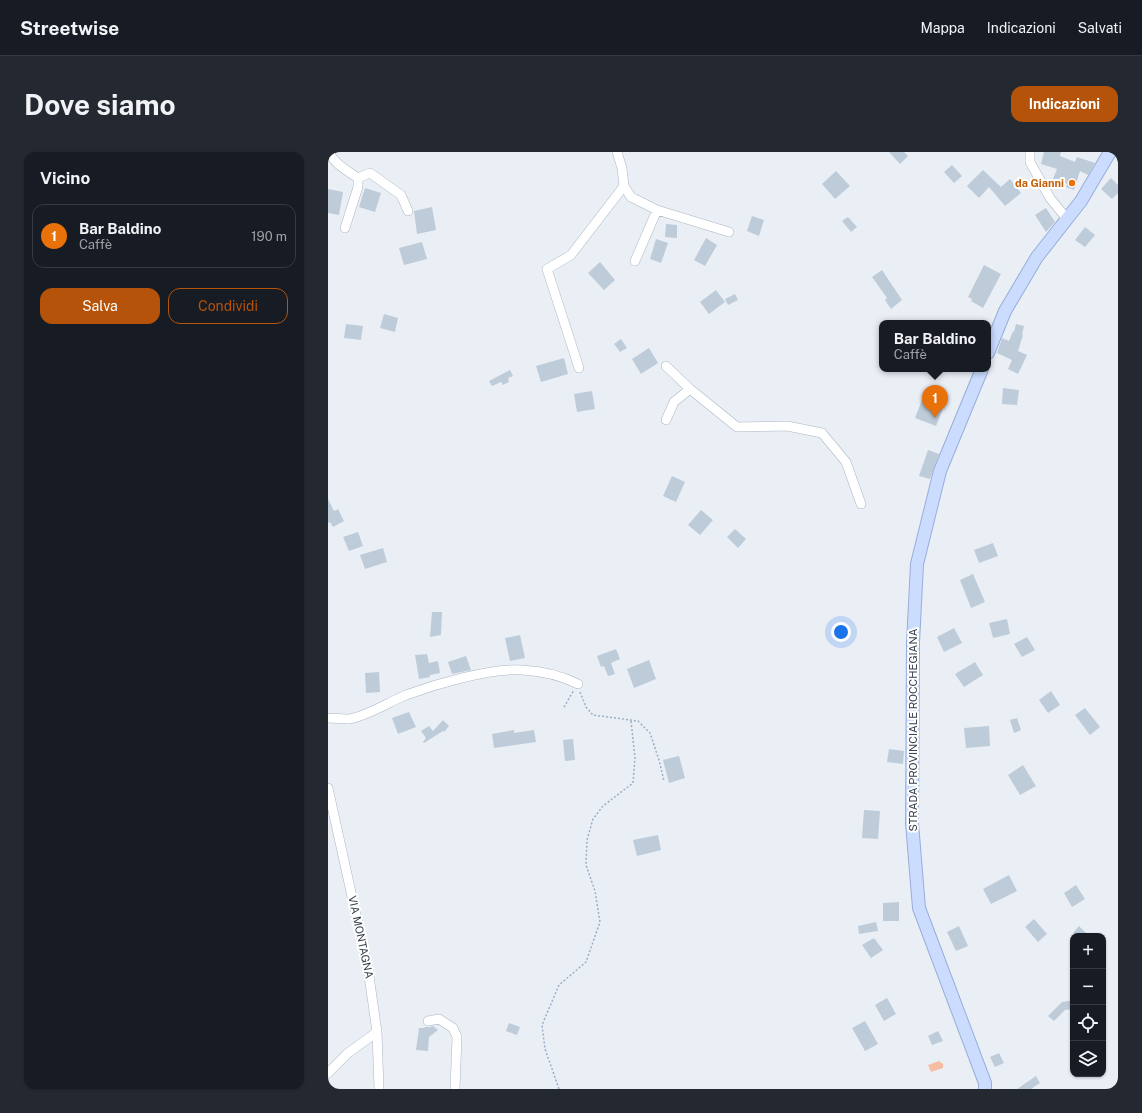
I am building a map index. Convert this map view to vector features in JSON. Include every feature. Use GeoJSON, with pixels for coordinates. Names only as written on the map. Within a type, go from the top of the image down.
{"type":"FeatureCollection","features":[{"type":"Feature","properties":{"kind":"main road"},"geometry":{"type":"LineString","coordinates":[[991,346],[1005,311],[1037,257],[1081,201],[1110,152]]}},
{"type":"Feature","properties":{"kind":"main road","name":"STRADA PROVINCIALE ROCCHEGIANA"},"geometry":{"type":"LineString","coordinates":[[981,372],[940,471],[917,564],[913,643],[912,823],[919,908],[985,1083],[985,1089]]}},
{"type":"Feature","properties":{"kind":"street"},"geometry":{"type":"LineString","coordinates":[[617,152],[622,168],[624,186],[631,196],[657,210],[729,232]]}},
{"type":"Feature","properties":{"kind":"street"},"geometry":{"type":"LineString","coordinates":[[1030,152],[1030,162],[1050,198],[1067,219]]}},
{"type":"Feature","properties":{"kind":"street"},"geometry":{"type":"LineString","coordinates":[[329,153],[344,168],[358,178]]}},
{"type":"Feature","properties":{"kind":"street"},"geometry":{"type":"LineString","coordinates":[[358,178],[370,173],[401,195],[408,211]]}},
{"type":"Feature","properties":{"kind":"street"},"geometry":{"type":"LineString","coordinates":[[345,228],[358,187],[358,178]]}},
{"type":"Feature","properties":{"kind":"street"},"geometry":{"type":"LineString","coordinates":[[579,368],[547,269],[571,255],[624,186]]}},
{"type":"Feature","properties":{"kind":"street"},"geometry":{"type":"LineString","coordinates":[[635,261],[657,210]]}},
{"type":"Feature","properties":{"kind":"street"},"geometry":{"type":"LineString","coordinates":[[666,366],[690,389],[737,427],[787,426],[822,433],[846,462],[861,504]]}},
{"type":"Feature","properties":{"kind":"street"},"geometry":{"type":"LineString","coordinates":[[666,420],[674,402],[690,389]]}},
{"type":"Feature","properties":{"kind":"street"},"geometry":{"type":"LineString","coordinates":[[328,718],[350,718],[376,709],[405,696],[441,684],[499,672],[521,670],[546,673],[562,676],[578,684]]}},
{"type":"Feature","properties":{"kind":"street","name":"VIA MONTAGNA"},"geometry":{"type":"LineString","coordinates":[[328,788],[368,969],[377,1032],[379,1089]]}},
{"type":"Feature","properties":{"kind":"street"},"geometry":{"type":"LineString","coordinates":[[428,1021],[439,1019],[452,1028],[457,1037],[455,1089]]}},
{"type":"Feature","properties":{"kind":"street"},"geometry":{"type":"LineString","coordinates":[[328,1073],[348,1053],[377,1032]]}},
{"type":"Feature","properties":{"kind":"path"},"geometry":{"type":"LineString","coordinates":[[564,707],[578,684]]}},
{"type":"Feature","properties":{"kind":"path"},"geometry":{"type":"LineString","coordinates":[[578,684],[586,707],[593,715],[638,722],[650,733],[664,780]]}},
{"type":"Feature","properties":{"kind":"path"},"geometry":{"type":"LineString","coordinates":[[559,1089],[545,1049],[542,1025],[559,985],[586,962],[600,922],[595,891],[586,865],[587,840],[593,819],[603,806],[633,783],[635,758],[631,721]]}},
{"type":"Feature","properties":{"kind":"shaded area"},"geometry":{"type":"Polygon","coordinates":[[[939,1061],[943,1064],[943,1068],[931,1072],[928,1065],[939,1061]]]}},
{"type":"Feature","properties":{"kind":"building"},"geometry":{"type":"Polygon","coordinates":[[[889,152],[904,152],[908,156],[900,164],[889,152]]]}},
{"type":"Feature","properties":{"kind":"building"},"geometry":{"type":"Polygon","coordinates":[[[1044,152],[1061,152],[1060,156],[1075,162],[1077,157],[1095,163],[1088,175],[1080,171],[1074,190],[1066,187],[1067,184],[1053,179],[1057,169],[1041,164],[1044,152]]]}},
{"type":"Feature","properties":{"kind":"building"},"geometry":{"type":"Polygon","coordinates":[[[952,165],[962,176],[954,183],[944,172],[952,165]]]}},
{"type":"Feature","properties":{"kind":"building"},"geometry":{"type":"Polygon","coordinates":[[[983,170],[1001,187],[1010,179],[1021,193],[1005,206],[989,187],[979,198],[967,186],[983,170]]]}},
{"type":"Feature","properties":{"kind":"building"},"geometry":{"type":"Polygon","coordinates":[[[836,171],[850,186],[835,199],[822,184],[836,171]]]}},
{"type":"Feature","properties":{"kind":"building"},"geometry":{"type":"Polygon","coordinates":[[[1111,178],[1118,185],[1118,193],[1112,199],[1101,189],[1111,178]]]}},
{"type":"Feature","properties":{"kind":"building"},"geometry":{"type":"Polygon","coordinates":[[[365,188],[381,193],[375,212],[359,207],[365,188]]]}},
{"type":"Feature","properties":{"kind":"building"},"geometry":{"type":"Polygon","coordinates":[[[328,189],[343,192],[339,215],[328,213],[328,189]]]}},
{"type":"Feature","properties":{"kind":"building"},"geometry":{"type":"Polygon","coordinates":[[[432,207],[436,230],[417,234],[414,211],[432,207]]]}},
{"type":"Feature","properties":{"kind":"building"},"geometry":{"type":"Polygon","coordinates":[[[1046,208],[1055,222],[1046,232],[1035,215],[1046,208]]]}},
{"type":"Feature","properties":{"kind":"building"},"geometry":{"type":"Polygon","coordinates":[[[752,216],[764,220],[759,236],[747,231],[752,216]]]}},
{"type":"Feature","properties":{"kind":"building"},"geometry":{"type":"Polygon","coordinates":[[[848,217],[857,227],[851,232],[842,221],[848,217]]]}},
{"type":"Feature","properties":{"kind":"building"},"geometry":{"type":"Polygon","coordinates":[[[666,224],[677,225],[677,238],[665,237],[666,224]]]}},
{"type":"Feature","properties":{"kind":"building"},"geometry":{"type":"Polygon","coordinates":[[[1085,227],[1095,235],[1085,247],[1075,240],[1085,227]]]}},
{"type":"Feature","properties":{"kind":"building"},"geometry":{"type":"Polygon","coordinates":[[[706,238],[717,245],[705,266],[694,260],[706,238]]]}},
{"type":"Feature","properties":{"kind":"building"},"geometry":{"type":"Polygon","coordinates":[[[656,239],[668,243],[661,263],[650,259],[656,239]]]}},
{"type":"Feature","properties":{"kind":"building"},"geometry":{"type":"Polygon","coordinates":[[[422,242],[427,259],[404,265],[399,248],[422,242]]]}},
{"type":"Feature","properties":{"kind":"building"},"geometry":{"type":"Polygon","coordinates":[[[600,262],[615,280],[604,290],[588,273],[600,262]]]}},
{"type":"Feature","properties":{"kind":"building"},"geometry":{"type":"Polygon","coordinates":[[[984,265],[1001,274],[983,308],[971,301],[972,299],[968,297],[984,265]]]}},
{"type":"Feature","properties":{"kind":"building"},"geometry":{"type":"Polygon","coordinates":[[[882,270],[902,300],[891,309],[885,300],[887,298],[872,277],[882,270]]]}},
{"type":"Feature","properties":{"kind":"building"},"geometry":{"type":"Polygon","coordinates":[[[716,290],[725,302],[709,314],[700,302],[716,290]]]}},
{"type":"Feature","properties":{"kind":"building"},"geometry":{"type":"Polygon","coordinates":[[[735,294],[738,300],[728,305],[725,299],[735,294]]]}},
{"type":"Feature","properties":{"kind":"building"},"geometry":{"type":"Polygon","coordinates":[[[384,314],[398,318],[395,332],[380,328],[384,314]]]}},
{"type":"Feature","properties":{"kind":"building"},"geometry":{"type":"Polygon","coordinates":[[[346,324],[363,326],[361,340],[344,338],[346,324]]]}},
{"type":"Feature","properties":{"kind":"building"},"geometry":{"type":"Polygon","coordinates":[[[1016,324],[1024,326],[1018,351],[1027,355],[1018,374],[1008,369],[1012,360],[997,353],[1002,338],[1009,341],[1016,324]]]}},
{"type":"Feature","properties":{"kind":"building"},"geometry":{"type":"Polygon","coordinates":[[[621,339],[627,348],[620,352],[614,344],[621,339]]]}},
{"type":"Feature","properties":{"kind":"building"},"geometry":{"type":"Polygon","coordinates":[[[649,348],[658,363],[641,374],[632,359],[649,348]]]}},
{"type":"Feature","properties":{"kind":"building"},"geometry":{"type":"Polygon","coordinates":[[[564,358],[568,374],[541,382],[536,366],[564,358]]]}},
{"type":"Feature","properties":{"kind":"building"},"geometry":{"type":"Polygon","coordinates":[[[510,370],[513,376],[508,378],[509,382],[503,385],[501,382],[492,386],[489,381],[510,370]]]}},
{"type":"Feature","properties":{"kind":"building"},"geometry":{"type":"Polygon","coordinates":[[[1003,388],[1019,390],[1017,405],[1002,404],[1003,388]]]}},
{"type":"Feature","properties":{"kind":"building"},"geometry":{"type":"Polygon","coordinates":[[[592,391],[595,409],[577,412],[574,394],[592,391]]]}},
{"type":"Feature","properties":{"kind":"building"},"geometry":{"type":"Polygon","coordinates":[[[922,400],[943,408],[936,426],[915,418],[922,400]]]}},
{"type":"Feature","properties":{"kind":"building"},"geometry":{"type":"Polygon","coordinates":[[[928,450],[939,454],[930,479],[919,476],[928,450]]]}},
{"type":"Feature","properties":{"kind":"building"},"geometry":{"type":"Polygon","coordinates":[[[672,476],[685,482],[676,502],[663,496],[672,476]]]}},
{"type":"Feature","properties":{"kind":"building"},"geometry":{"type":"Polygon","coordinates":[[[328,499],[334,511],[338,509],[344,521],[333,527],[330,522],[328,523],[328,499]]]}},
{"type":"Feature","properties":{"kind":"building"},"geometry":{"type":"Polygon","coordinates":[[[701,510],[713,520],[700,535],[688,525],[701,510]]]}},
{"type":"Feature","properties":{"kind":"building"},"geometry":{"type":"Polygon","coordinates":[[[735,529],[746,539],[738,548],[727,537],[735,529]]]}},
{"type":"Feature","properties":{"kind":"building"},"geometry":{"type":"Polygon","coordinates":[[[358,532],[363,546],[349,551],[343,537],[358,532]]]}},
{"type":"Feature","properties":{"kind":"building"},"geometry":{"type":"Polygon","coordinates":[[[993,543],[998,556],[979,563],[974,550],[993,543]]]}},
{"type":"Feature","properties":{"kind":"building"},"geometry":{"type":"Polygon","coordinates":[[[383,548],[387,562],[365,569],[360,555],[383,548]]]}},
{"type":"Feature","properties":{"kind":"building"},"geometry":{"type":"Polygon","coordinates":[[[973,574],[985,602],[971,608],[960,580],[973,574]]]}},
{"type":"Feature","properties":{"kind":"building"},"geometry":{"type":"Polygon","coordinates":[[[432,612],[442,612],[441,635],[430,637],[432,612]]]}},
{"type":"Feature","properties":{"kind":"building"},"geometry":{"type":"Polygon","coordinates":[[[1007,619],[1010,634],[993,638],[989,623],[1007,619]]]}},
{"type":"Feature","properties":{"kind":"building"},"geometry":{"type":"Polygon","coordinates":[[[954,628],[962,643],[944,652],[937,637],[954,628]]]}},
{"type":"Feature","properties":{"kind":"building"},"geometry":{"type":"Polygon","coordinates":[[[520,635],[525,658],[510,661],[505,638],[520,635]]]}},
{"type":"Feature","properties":{"kind":"building"},"geometry":{"type":"Polygon","coordinates":[[[1027,637],[1035,650],[1022,657],[1014,644],[1027,637]]]}},
{"type":"Feature","properties":{"kind":"building"},"geometry":{"type":"Polygon","coordinates":[[[616,649],[620,659],[611,663],[615,674],[608,676],[604,666],[601,667],[597,656],[616,649]]]}},
{"type":"Feature","properties":{"kind":"building"},"geometry":{"type":"Polygon","coordinates":[[[427,654],[429,663],[438,661],[440,673],[419,679],[415,655],[427,654]]]}},
{"type":"Feature","properties":{"kind":"building"},"geometry":{"type":"Polygon","coordinates":[[[466,656],[471,670],[452,674],[448,662],[466,656]]]}},
{"type":"Feature","properties":{"kind":"building"},"geometry":{"type":"Polygon","coordinates":[[[649,660],[656,679],[634,688],[627,669],[649,660]]]}},
{"type":"Feature","properties":{"kind":"building"},"geometry":{"type":"Polygon","coordinates":[[[975,662],[983,675],[964,687],[955,674],[975,662]]]}},
{"type":"Feature","properties":{"kind":"building"},"geometry":{"type":"Polygon","coordinates":[[[379,672],[380,692],[366,693],[365,673],[379,672]]]}},
{"type":"Feature","properties":{"kind":"building"},"geometry":{"type":"Polygon","coordinates":[[[1051,691],[1060,705],[1048,713],[1039,700],[1051,691]]]}},
{"type":"Feature","properties":{"kind":"building"},"geometry":{"type":"Polygon","coordinates":[[[1085,708],[1100,727],[1090,735],[1075,715],[1085,708]]]}},
{"type":"Feature","properties":{"kind":"building"},"geometry":{"type":"Polygon","coordinates":[[[409,712],[416,727],[398,734],[392,718],[409,712]]]}},
{"type":"Feature","properties":{"kind":"building"},"geometry":{"type":"Polygon","coordinates":[[[1017,718],[1021,730],[1014,733],[1010,720],[1017,718]]]}},
{"type":"Feature","properties":{"kind":"building"},"geometry":{"type":"Polygon","coordinates":[[[443,720],[449,726],[444,732],[443,731],[424,743],[423,742],[426,738],[421,731],[429,726],[433,731],[443,720]]]}},
{"type":"Feature","properties":{"kind":"building"},"geometry":{"type":"Polygon","coordinates":[[[989,726],[990,746],[966,748],[964,728],[989,726]]]}},
{"type":"Feature","properties":{"kind":"building"},"geometry":{"type":"Polygon","coordinates":[[[514,730],[514,733],[534,730],[536,742],[494,748],[492,734],[514,730]]]}},
{"type":"Feature","properties":{"kind":"building"},"geometry":{"type":"Polygon","coordinates":[[[573,739],[575,760],[565,761],[563,740],[573,739]]]}},
{"type":"Feature","properties":{"kind":"building"},"geometry":{"type":"Polygon","coordinates":[[[889,749],[904,751],[903,764],[887,762],[889,749]]]}},
{"type":"Feature","properties":{"kind":"building"},"geometry":{"type":"Polygon","coordinates":[[[679,756],[685,778],[669,783],[663,760],[679,756]]]}},
{"type":"Feature","properties":{"kind":"building"},"geometry":{"type":"Polygon","coordinates":[[[1023,765],[1036,786],[1020,795],[1008,775],[1023,765]]]}},
{"type":"Feature","properties":{"kind":"building"},"geometry":{"type":"Polygon","coordinates":[[[864,810],[880,811],[878,839],[862,838],[864,810]]]}},
{"type":"Feature","properties":{"kind":"building"},"geometry":{"type":"Polygon","coordinates":[[[658,835],[661,850],[637,856],[633,840],[658,835]]]}},
{"type":"Feature","properties":{"kind":"building"},"geometry":{"type":"Polygon","coordinates":[[[1009,875],[1017,891],[991,904],[983,889],[1009,875]]]}},
{"type":"Feature","properties":{"kind":"building"},"geometry":{"type":"Polygon","coordinates":[[[1076,885],[1085,899],[1072,907],[1064,893],[1076,885]]]}},
{"type":"Feature","properties":{"kind":"building"},"geometry":{"type":"Polygon","coordinates":[[[899,902],[899,921],[883,921],[883,903],[899,902]]]}},
{"type":"Feature","properties":{"kind":"building"},"geometry":{"type":"Polygon","coordinates":[[[1034,919],[1047,934],[1038,942],[1025,927],[1034,919]]]}},
{"type":"Feature","properties":{"kind":"building"},"geometry":{"type":"Polygon","coordinates":[[[876,922],[878,931],[859,934],[858,926],[876,922]]]}},
{"type":"Feature","properties":{"kind":"building"},"geometry":{"type":"Polygon","coordinates":[[[959,926],[968,946],[956,951],[947,932],[959,926]]]}},
{"type":"Feature","properties":{"kind":"building"},"geometry":{"type":"Polygon","coordinates":[[[1079,926],[1086,933],[1073,933],[1079,926]]]}},
{"type":"Feature","properties":{"kind":"building"},"geometry":{"type":"Polygon","coordinates":[[[874,938],[883,950],[871,958],[862,945],[874,938]]]}},
{"type":"Feature","properties":{"kind":"building"},"geometry":{"type":"Polygon","coordinates":[[[887,998],[896,1014],[884,1021],[875,1005],[887,998]]]}},
{"type":"Feature","properties":{"kind":"building"},"geometry":{"type":"Polygon","coordinates":[[[1070,1001],[1070,1009],[1065,1010],[1054,1021],[1048,1016],[1062,1002],[1070,1001]]]}},
{"type":"Feature","properties":{"kind":"building"},"geometry":{"type":"Polygon","coordinates":[[[865,1021],[878,1044],[865,1051],[852,1028],[865,1021]]]}},
{"type":"Feature","properties":{"kind":"building"},"geometry":{"type":"Polygon","coordinates":[[[509,1023],[520,1027],[517,1035],[506,1031],[509,1023]]]}},
{"type":"Feature","properties":{"kind":"building"},"geometry":{"type":"Polygon","coordinates":[[[433,1026],[438,1030],[429,1037],[428,1051],[416,1050],[419,1028],[433,1026]]]}},
{"type":"Feature","properties":{"kind":"building"},"geometry":{"type":"Polygon","coordinates":[[[938,1031],[943,1041],[932,1045],[928,1036],[938,1031]]]}},
{"type":"Feature","properties":{"kind":"building"},"geometry":{"type":"Polygon","coordinates":[[[999,1053],[1004,1063],[995,1067],[990,1057],[999,1053]]]}},
{"type":"Feature","properties":{"kind":"building"},"geometry":{"type":"Polygon","coordinates":[[[1036,1076],[1040,1083],[1031,1089],[1017,1089],[1036,1076]]]}},
{"type":"Feature","properties":{"kind":"place","name":"da Gianni"},"geometry":{"type":"Point","coordinates":[1072,183]}},
{"type":"Feature","properties":{"kind":"place","name":"Bar Baldino"},"geometry":{"type":"Point","coordinates":[935,418]}}]}
